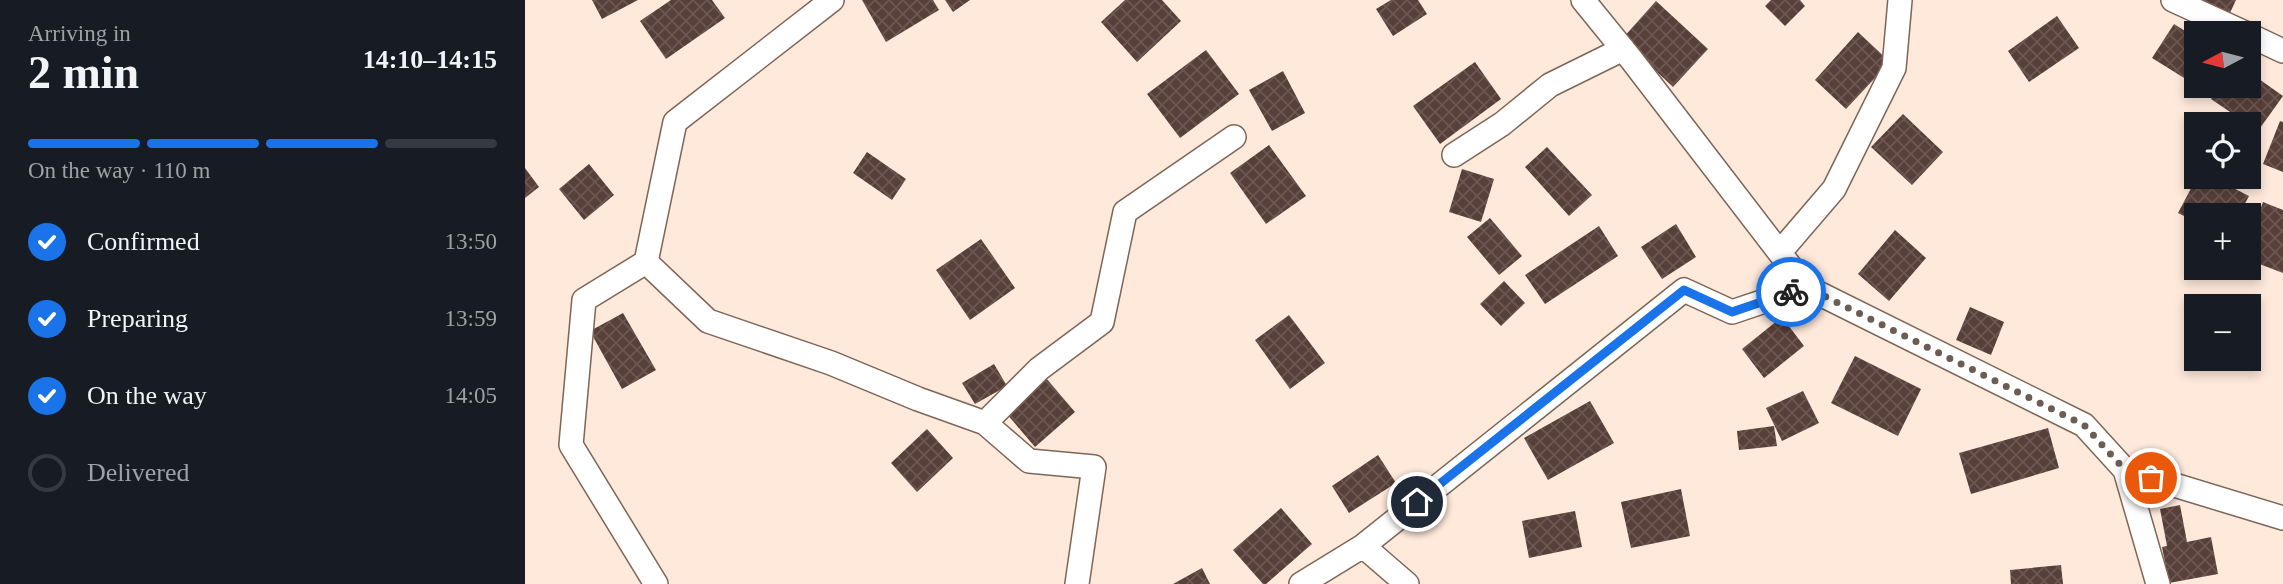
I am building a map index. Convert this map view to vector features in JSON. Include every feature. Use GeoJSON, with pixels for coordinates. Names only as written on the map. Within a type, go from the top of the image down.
{"type":"FeatureCollection","features":[{"type":"Feature","properties":{"kind":"street"},"geometry":{"type":"LineString","coordinates":[[656,584],[571,445],[584,300],[646,261],[675,122],[832,0]]}},
{"type":"Feature","properties":{"kind":"street"},"geometry":{"type":"LineString","coordinates":[[1583,0],[1806,287],[2084,425],[2125,470],[2158,584]]}},
{"type":"Feature","properties":{"kind":"street"},"geometry":{"type":"LineString","coordinates":[[1780,252],[1834,189],[1894,68],[1901,0]]}},
{"type":"Feature","properties":{"kind":"street"},"geometry":{"type":"LineString","coordinates":[[2173,0],[2219,21]]}},
{"type":"Feature","properties":{"kind":"street"},"geometry":{"type":"LineString","coordinates":[[2261,41],[2283,51]]}},
{"type":"Feature","properties":{"kind":"street"},"geometry":{"type":"LineString","coordinates":[[1454,155],[1502,124],[1550,85],[1623,49]]}},
{"type":"Feature","properties":{"kind":"street"},"geometry":{"type":"LineString","coordinates":[[985,423],[1039,369],[1102,322],[1125,212],[1234,137]]}},
{"type":"Feature","properties":{"kind":"street"},"geometry":{"type":"LineString","coordinates":[[646,261],[708,321],[831,363],[985,423],[1029,461],[1094,467],[1077,584]]}},
{"type":"Feature","properties":{"kind":"street"},"geometry":{"type":"LineString","coordinates":[[1301,584],[1363,546],[1684,290],[1732,312],[1806,287]]}},
{"type":"Feature","properties":{"kind":"street"},"geometry":{"type":"LineString","coordinates":[[2125,470],[2283,518]]}},
{"type":"Feature","properties":{"kind":"street"},"geometry":{"type":"LineString","coordinates":[[1363,546],[1407,584]]}},
{"type":"Feature","properties":{"kind":"building"},"geometry":{"type":"Polygon","coordinates":[[[592,0],[638,0],[602,19],[592,0]]]}},
{"type":"Feature","properties":{"kind":"building"},"geometry":{"type":"Polygon","coordinates":[[[671,0],[712,0],[725,18],[666,59],[640,21],[671,0]]]}},
{"type":"Feature","properties":{"kind":"building"},"geometry":{"type":"Polygon","coordinates":[[[862,0],[933,0],[939,10],[886,42],[862,0]]]}},
{"type":"Feature","properties":{"kind":"building"},"geometry":{"type":"Polygon","coordinates":[[[945,0],[970,0],[953,12],[945,0]]]}},
{"type":"Feature","properties":{"kind":"building"},"geometry":{"type":"Polygon","coordinates":[[[1125,0],[1162,0],[1181,21],[1137,62],[1101,22],[1125,0]]]}},
{"type":"Feature","properties":{"kind":"building"},"geometry":{"type":"Polygon","coordinates":[[[1391,0],[1418,0],[1427,14],[1393,36],[1376,9],[1391,0]]]}},
{"type":"Feature","properties":{"kind":"building"},"geometry":{"type":"Polygon","coordinates":[[[1771,0],[1800,0],[1805,6],[1785,26],[1765,6],[1771,0]]]}},
{"type":"Feature","properties":{"kind":"building"},"geometry":{"type":"Polygon","coordinates":[[[2195,0],[2236,0],[2229,15],[2195,0]]]}},
{"type":"Feature","properties":{"kind":"building"},"geometry":{"type":"Polygon","coordinates":[[[1656,1],[1708,49],[1673,87],[1622,39],[1656,1]]]}},
{"type":"Feature","properties":{"kind":"building"},"geometry":{"type":"Polygon","coordinates":[[[2057,16],[2079,48],[2029,82],[2008,51],[2057,16]]]}},
{"type":"Feature","properties":{"kind":"building"},"geometry":{"type":"Polygon","coordinates":[[[2174,24],[2184,30],[2184,78],[2152,58],[2174,24]]]}},
{"type":"Feature","properties":{"kind":"building"},"geometry":{"type":"Polygon","coordinates":[[[1858,32],[1890,62],[1846,109],[1815,80],[1858,32]]]}},
{"type":"Feature","properties":{"kind":"building"},"geometry":{"type":"Polygon","coordinates":[[[1206,50],[1239,94],[1180,138],[1147,94],[1206,50]]]}},
{"type":"Feature","properties":{"kind":"building"},"geometry":{"type":"Polygon","coordinates":[[[1475,62],[1501,99],[1440,144],[1413,106],[1475,62]]]}},
{"type":"Feature","properties":{"kind":"building"},"geometry":{"type":"Polygon","coordinates":[[[1283,71],[1305,113],[1272,131],[1249,90],[1283,71]]]}},
{"type":"Feature","properties":{"kind":"building"},"geometry":{"type":"Polygon","coordinates":[[[2261,80],[2283,96],[2261,127],[2261,112],[2230,112],[2211,99],[2261,98],[2261,80]]]}},
{"type":"Feature","properties":{"kind":"building"},"geometry":{"type":"Polygon","coordinates":[[[1903,114],[1943,152],[1912,185],[1871,147],[1903,114]]]}},
{"type":"Feature","properties":{"kind":"building"},"geometry":{"type":"Polygon","coordinates":[[[2280,121],[2283,122],[2283,172],[2263,164],[2280,121]]]}},
{"type":"Feature","properties":{"kind":"building"},"geometry":{"type":"Polygon","coordinates":[[[1269,145],[1306,196],[1266,224],[1230,173],[1269,145]]]}},
{"type":"Feature","properties":{"kind":"building"},"geometry":{"type":"Polygon","coordinates":[[[1547,147],[1592,195],[1569,216],[1525,167],[1547,147]]]}},
{"type":"Feature","properties":{"kind":"building"},"geometry":{"type":"Polygon","coordinates":[[[867,152],[906,179],[892,200],[853,173],[867,152]]]}},
{"type":"Feature","properties":{"kind":"building"},"geometry":{"type":"Polygon","coordinates":[[[589,164],[614,195],[584,220],[559,189],[589,164]]]}},
{"type":"Feature","properties":{"kind":"building"},"geometry":{"type":"Polygon","coordinates":[[[525,168],[539,187],[525,198],[525,168]]]}},
{"type":"Feature","properties":{"kind":"building"},"geometry":{"type":"Polygon","coordinates":[[[1462,169],[1494,179],[1481,222],[1449,212],[1462,169]]]}},
{"type":"Feature","properties":{"kind":"building"},"geometry":{"type":"Polygon","coordinates":[[[2191,189],[2235,189],[2249,196],[2245,203],[2184,203],[2184,216],[2178,213],[2191,189]]]}},
{"type":"Feature","properties":{"kind":"building"},"geometry":{"type":"Polygon","coordinates":[[[2263,202],[2283,210],[2283,273],[2261,265],[2263,202]]]}},
{"type":"Feature","properties":{"kind":"building"},"geometry":{"type":"Polygon","coordinates":[[[1490,218],[1522,256],[1499,275],[1467,237],[1490,218]]]}},
{"type":"Feature","properties":{"kind":"building"},"geometry":{"type":"Polygon","coordinates":[[[1676,224],[1696,257],[1662,279],[1641,247],[1676,224]]]}},
{"type":"Feature","properties":{"kind":"building"},"geometry":{"type":"Polygon","coordinates":[[[1599,226],[1618,256],[1545,304],[1525,275],[1599,226]]]}},
{"type":"Feature","properties":{"kind":"building"},"geometry":{"type":"Polygon","coordinates":[[[1895,230],[1926,258],[1889,301],[1858,274],[1895,230]]]}},
{"type":"Feature","properties":{"kind":"building"},"geometry":{"type":"Polygon","coordinates":[[[981,239],[1015,288],[970,320],[936,270],[981,239]]]}},
{"type":"Feature","properties":{"kind":"building"},"geometry":{"type":"Polygon","coordinates":[[[1504,281],[1525,303],[1501,326],[1480,304],[1504,281]]]}},
{"type":"Feature","properties":{"kind":"building"},"geometry":{"type":"Polygon","coordinates":[[[1970,307],[2004,322],[1991,355],[1956,340],[1970,307]]]}},
{"type":"Feature","properties":{"kind":"building"},"geometry":{"type":"Polygon","coordinates":[[[623,313],[656,370],[622,389],[590,331],[623,313]]]}},
{"type":"Feature","properties":{"kind":"building"},"geometry":{"type":"Polygon","coordinates":[[[1289,315],[1325,363],[1290,389],[1255,340],[1289,315]]]}},
{"type":"Feature","properties":{"kind":"building"},"geometry":{"type":"Polygon","coordinates":[[[1782,317],[1804,346],[1764,378],[1742,349],[1782,317]]]}},
{"type":"Feature","properties":{"kind":"building"},"geometry":{"type":"Polygon","coordinates":[[[1855,356],[1921,389],[1898,436],[1831,403],[1855,356]]]}},
{"type":"Feature","properties":{"kind":"building"},"geometry":{"type":"Polygon","coordinates":[[[994,364],[1007,386],[975,404],[962,383],[994,364]]]}},
{"type":"Feature","properties":{"kind":"building"},"geometry":{"type":"Polygon","coordinates":[[[1046,378],[1075,412],[1035,447],[1006,413],[1046,378]]]}},
{"type":"Feature","properties":{"kind":"building"},"geometry":{"type":"Polygon","coordinates":[[[1803,391],[1819,423],[1782,441],[1766,408],[1803,391]]]}},
{"type":"Feature","properties":{"kind":"building"},"geometry":{"type":"Polygon","coordinates":[[[1590,401],[1614,443],[1548,480],[1524,438],[1590,401]]]}},
{"type":"Feature","properties":{"kind":"building"},"geometry":{"type":"Polygon","coordinates":[[[1774,426],[1777,446],[1739,450],[1737,431],[1774,426]]]}},
{"type":"Feature","properties":{"kind":"building"},"geometry":{"type":"Polygon","coordinates":[[[2048,428],[2059,468],[1971,494],[1959,453],[2048,428]]]}},
{"type":"Feature","properties":{"kind":"building"},"geometry":{"type":"Polygon","coordinates":[[[927,429],[953,458],[917,492],[891,463],[927,429]]]}},
{"type":"Feature","properties":{"kind":"building"},"geometry":{"type":"Polygon","coordinates":[[[1378,455],[1396,483],[1349,513],[1332,486],[1378,455]]]}},
{"type":"Feature","properties":{"kind":"building"},"geometry":{"type":"Polygon","coordinates":[[[1681,489],[1690,536],[1631,548],[1621,502],[1681,489]]]}},
{"type":"Feature","properties":{"kind":"building"},"geometry":{"type":"Polygon","coordinates":[[[2180,505],[2187,542],[2211,537],[2218,574],[2169,583],[2162,547],[2167,546],[2160,509],[2180,505]]]}},
{"type":"Feature","properties":{"kind":"building"},"geometry":{"type":"Polygon","coordinates":[[[1281,508],[1312,544],[1263,584],[1233,550],[1281,508]]]}},
{"type":"Feature","properties":{"kind":"building"},"geometry":{"type":"Polygon","coordinates":[[[1575,511],[1582,547],[1529,558],[1522,521],[1575,511]]]}},
{"type":"Feature","properties":{"kind":"building"},"geometry":{"type":"Polygon","coordinates":[[[2061,565],[2063,584],[2011,584],[2010,570],[2061,565]]]}},
{"type":"Feature","properties":{"kind":"building"},"geometry":{"type":"Polygon","coordinates":[[[1202,568],[1210,584],[1173,584],[1202,568]]]}},
{"type":"Feature","properties":{"kind":"way so far"},"geometry":{"type":"LineString","coordinates":[[1791,292],[1806,287],[2084,425],[2125,470],[2151,478]]}},
{"type":"Feature","properties":{"kind":"route"},"geometry":{"type":"LineString","coordinates":[[1417,502],[1684,290],[1732,312],[1791,292]]}}]}
